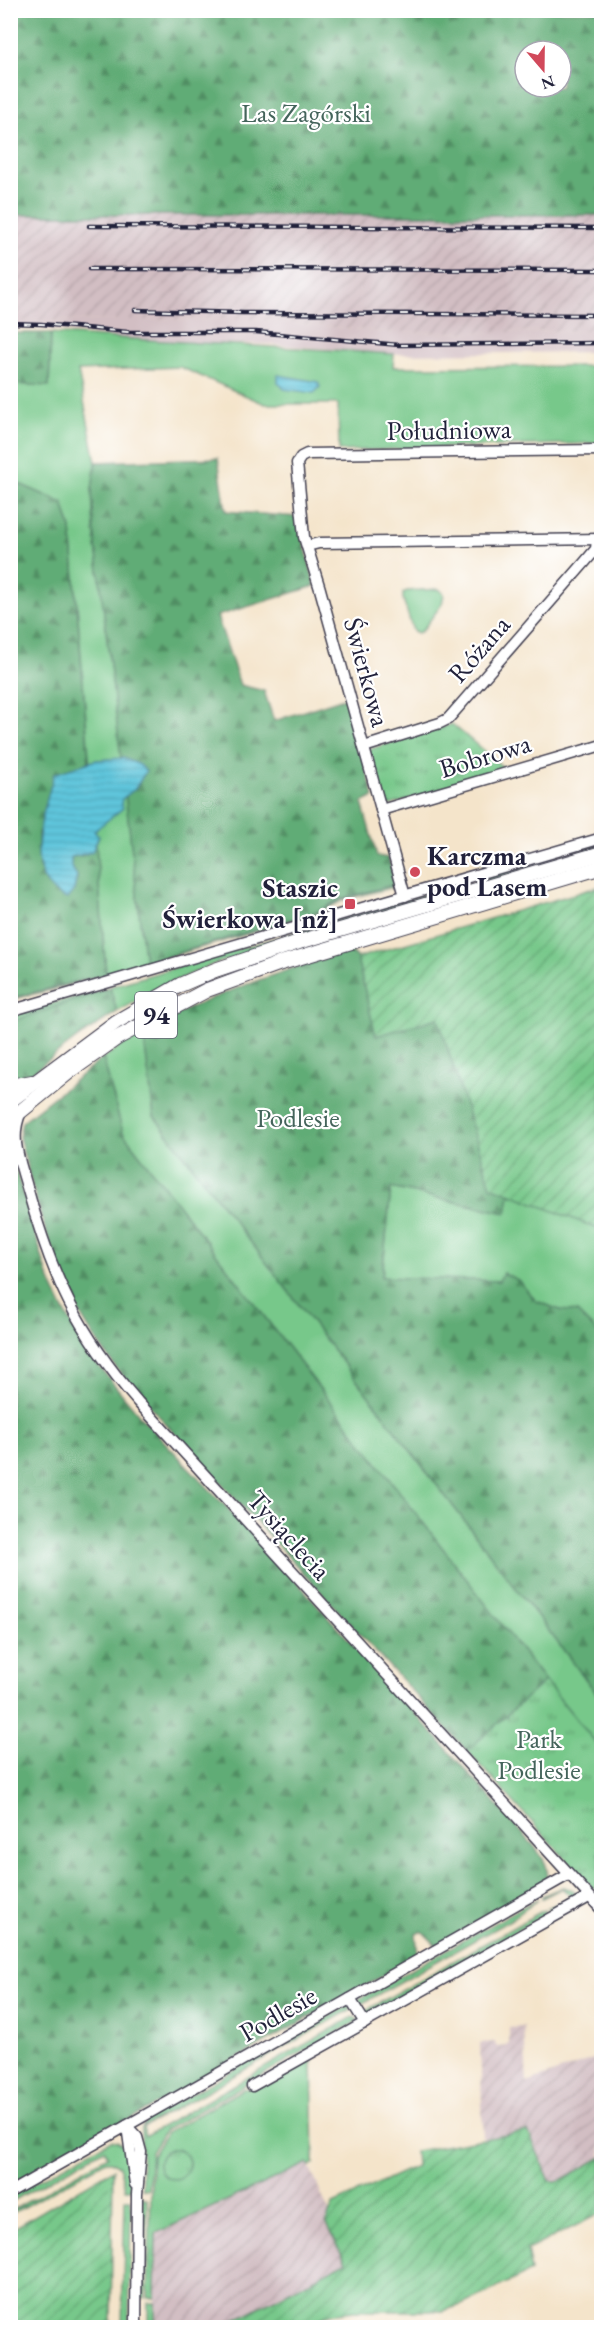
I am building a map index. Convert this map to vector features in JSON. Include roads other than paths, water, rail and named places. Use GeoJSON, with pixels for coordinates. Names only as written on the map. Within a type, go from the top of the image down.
{"type":"FeatureCollection","features":[{"type":"Feature","properties":{"kind":"main road","name":"94"},"geometry":{"type":"LineString","coordinates":[[10,1101],[116,1022],[180,985],[215,970],[299,942],[602,853]]}},
{"type":"Feature","properties":{"kind":"main road","name":"94"},"geometry":{"type":"LineString","coordinates":[[10,1120],[69,1072],[117,1038],[207,990],[281,963],[602,867]]}},
{"type":"Feature","properties":{"kind":"main road"},"geometry":{"type":"LineString","coordinates":[[10,1086],[34,1082]]}},
{"type":"Feature","properties":{"kind":"street","name":"Południowa"},"geometry":{"type":"LineString","coordinates":[[299,459],[306,454],[602,450]]}},
{"type":"Feature","properties":{"kind":"street","name":"Świerkowa"},"geometry":{"type":"LineString","coordinates":[[299,459],[297,467],[304,537],[405,896]]}},
{"type":"Feature","properties":{"kind":"street","name":"Różana"},"geometry":{"type":"LineString","coordinates":[[307,546],[319,543],[599,539],[596,549],[448,719],[364,747]]}},
{"type":"Feature","properties":{"kind":"street","name":"Bobrowa"},"geometry":{"type":"LineString","coordinates":[[381,810],[602,745]]}},
{"type":"Feature","properties":{"kind":"street"},"geometry":{"type":"LineString","coordinates":[[10,1011],[602,838]]}},
{"type":"Feature","properties":{"kind":"street","name":"Tysiąclecia"},"geometry":{"type":"LineString","coordinates":[[22,1110],[15,1128],[13,1144],[37,1223],[54,1274],[74,1314],[104,1361],[138,1402],[568,1875],[594,1897],[602,1910]]}},
{"type":"Feature","properties":{"kind":"street","name":"Podlesie"},"geometry":{"type":"LineString","coordinates":[[10,2192],[568,1875]]}},
{"type":"Feature","properties":{"kind":"street"},"geometry":{"type":"LineString","coordinates":[[252,2086],[594,1897]]}},
{"type":"Feature","properties":{"kind":"street"},"geometry":{"type":"LineString","coordinates":[[350,1999],[365,2023]]}},
{"type":"Feature","properties":{"kind":"street"},"geometry":{"type":"LineString","coordinates":[[127,2126],[135,2134],[140,2145],[137,2193],[136,2328]]}},
{"type":"Feature","properties":{"kind":"water"},"geometry":{"type":"Polygon","coordinates":[[[278,375],[318,382],[320,387],[314,393],[284,389],[278,382],[278,375]]]}},
{"type":"Feature","properties":{"kind":"water"},"geometry":{"type":"Polygon","coordinates":[[[123,758],[140,765],[146,771],[135,789],[122,799],[123,808],[94,831],[99,836],[92,852],[71,857],[71,866],[77,876],[74,890],[67,899],[52,889],[43,876],[39,861],[38,843],[41,825],[54,774],[96,760],[123,758]]]}},
{"type":"Feature","properties":{"kind":"railway"},"geometry":{"type":"LineString","coordinates":[[89,226],[602,228]]}},
{"type":"Feature","properties":{"kind":"railway"},"geometry":{"type":"LineString","coordinates":[[89,269],[602,270]]}},
{"type":"Feature","properties":{"kind":"railway"},"geometry":{"type":"LineString","coordinates":[[135,310],[243,313],[602,315]]}},
{"type":"Feature","properties":{"kind":"railway"},"geometry":{"type":"LineString","coordinates":[[10,323],[128,332],[256,332],[399,345],[602,343]]}},
{"type":"Feature","properties":{"kind":"place","name":"Karczma pod Lasem"},"geometry":{"type":"Point","coordinates":[415,872]}},
{"type":"Feature","properties":{"kind":"place","name":"Staszic Świerkowa [nż]"},"geometry":{"type":"Point","coordinates":[350,904]}},
{"type":"Feature","properties":{"kind":"park label","name":"Las Zagórski"},"geometry":{"type":"Point","coordinates":[306,113]}},
{"type":"Feature","properties":{"kind":"park label","name":"Park Podlesie"},"geometry":{"type":"Point","coordinates":[539,1754]}}]}
